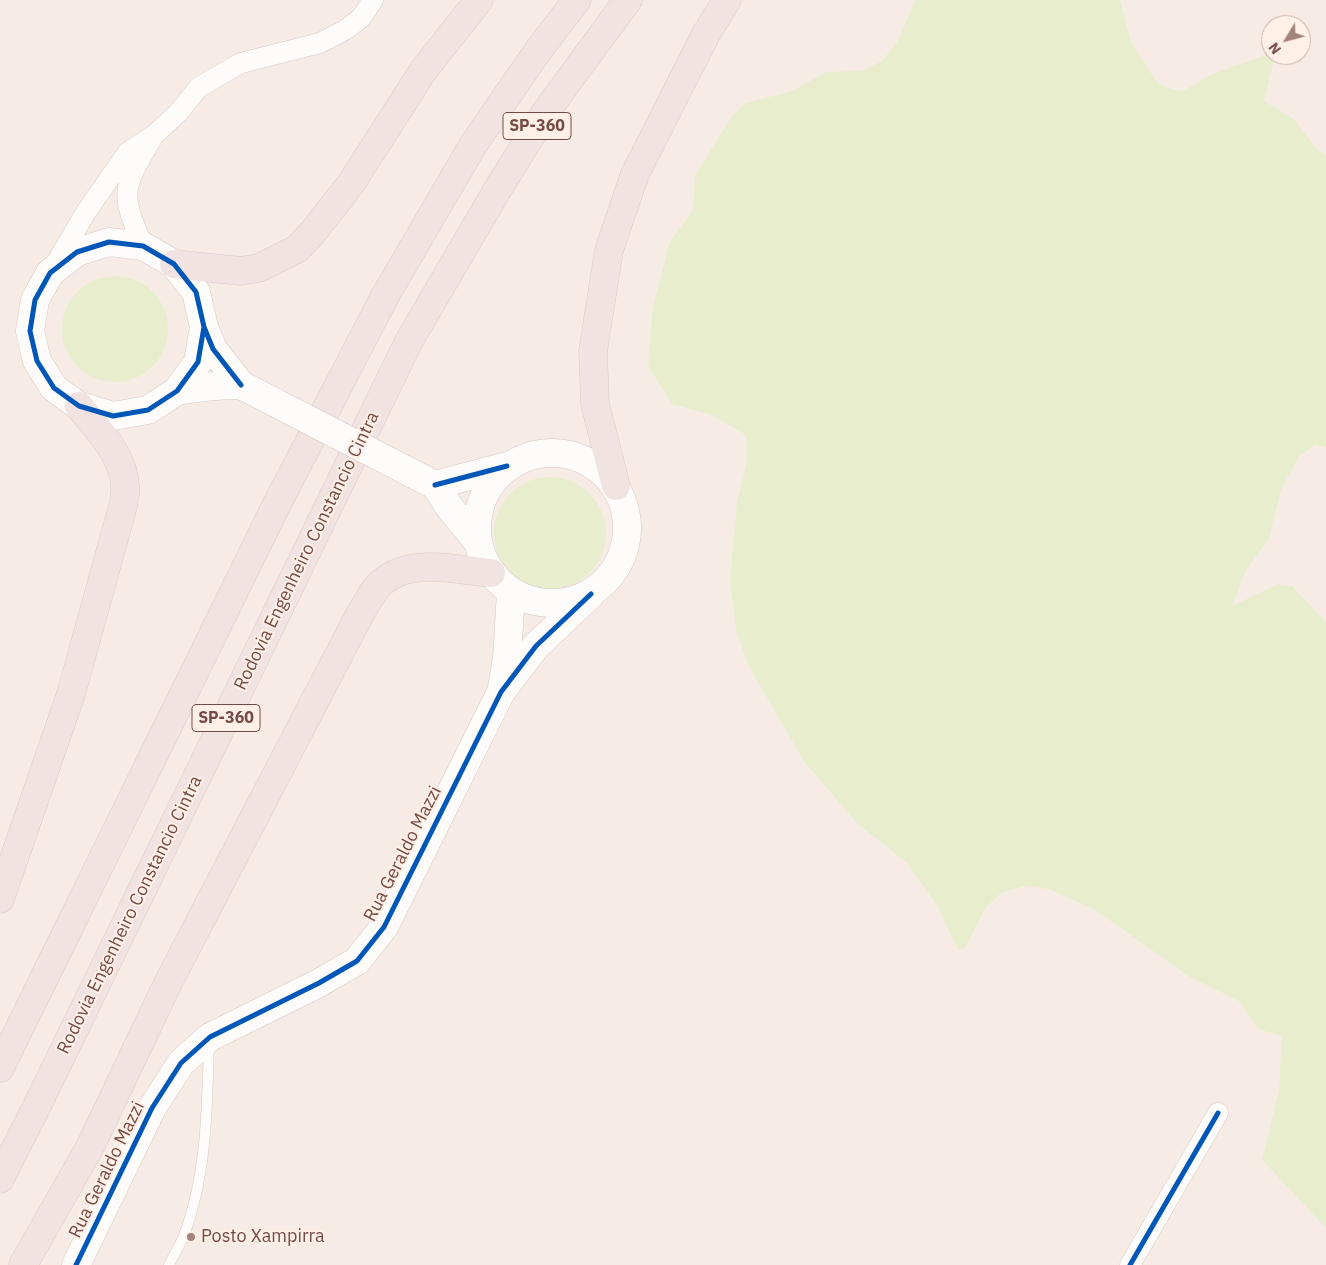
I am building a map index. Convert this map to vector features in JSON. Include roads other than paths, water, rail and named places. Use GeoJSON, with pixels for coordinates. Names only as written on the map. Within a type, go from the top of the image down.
{"type":"FeatureCollection","features":[{"type":"Feature","properties":{"kind":"highway"},"geometry":{"type":"LineString","coordinates":[[174,264],[240,271],[259,268],[297,249],[313,232],[350,184],[424,70],[479,0]]}},
{"type":"Feature","properties":{"kind":"highway","name":"SP-360"},"geometry":{"type":"LineString","coordinates":[[0,1068],[278,504],[385,296],[473,145],[540,48],[577,0]]}},
{"type":"Feature","properties":{"kind":"highway","name":"Rodovia Engenheiro Constancio Cintra"},"geometry":{"type":"LineString","coordinates":[[0,1178],[41,1099],[409,340],[499,187],[547,110],[628,0]]}},
{"type":"Feature","properties":{"kind":"highway"},"geometry":{"type":"LineString","coordinates":[[616,486],[595,404],[592,351],[609,250],[635,174],[702,42],[727,0]]}},
{"type":"Feature","properties":{"kind":"highway"},"geometry":{"type":"LineString","coordinates":[[0,899],[71,694],[123,506],[125,485],[119,462],[107,441],[79,406]]}},
{"type":"Feature","properties":{"kind":"highway"},"geometry":{"type":"LineString","coordinates":[[23,1265],[90,1147],[168,983],[360,614],[382,582],[405,569],[431,567],[491,573]]}},
{"type":"Feature","properties":{"kind":"street"},"geometry":{"type":"LineString","coordinates":[[204,327],[198,362],[177,391],[148,410],[113,416],[79,406],[54,388],[37,361],[30,331],[35,300],[86,212],[128,152],[153,136],[178,113],[199,87],[241,63],[320,43],[345,30],[361,18],[372,0]]}},
{"type":"Feature","properties":{"kind":"street"},"geometry":{"type":"LineString","coordinates":[[143,246],[127,206],[127,188],[130,176],[153,136]]}},
{"type":"Feature","properties":{"kind":"street"},"geometry":{"type":"LineString","coordinates":[[50,273],[76,252],[109,242],[143,246],[174,264],[196,292],[204,327],[217,357],[243,386],[430,482],[478,542],[491,573],[511,592],[537,602],[565,603],[591,594]]}},
{"type":"Feature","properties":{"kind":"street"},"geometry":{"type":"LineString","coordinates":[[177,391],[201,386],[243,386]]}},
{"type":"Feature","properties":{"kind":"street"},"geometry":{"type":"LineString","coordinates":[[430,482],[507,466],[535,453],[566,453],[594,464],[616,486],[627,515],[626,546],[614,573],[536,646],[501,692]]}},
{"type":"Feature","properties":{"kind":"street"},"geometry":{"type":"LineString","coordinates":[[478,542],[477,514],[488,487],[507,466]]}},
{"type":"Feature","properties":{"kind":"street"},"geometry":{"type":"LineString","coordinates":[[501,692],[507,658],[511,592]]}},
{"type":"Feature","properties":{"kind":"street","name":"Rua Geraldo Mazzi"},"geometry":{"type":"LineString","coordinates":[[76,1265],[152,1108],[180,1063],[210,1037],[319,983],[357,960],[384,926],[501,692]]}},
{"type":"Feature","properties":{"kind":"street"},"geometry":{"type":"LineString","coordinates":[[1130,1265],[1218,1113]]}},
{"type":"Feature","properties":{"kind":"lane"},"geometry":{"type":"LineString","coordinates":[[169,1265],[182,1240],[194,1208],[207,1128],[210,1037]]}},
{"type":"Feature","properties":{"kind":"place","name":"Posto Xampirra"},"geometry":{"type":"Point","coordinates":[191,1237]}}]}
